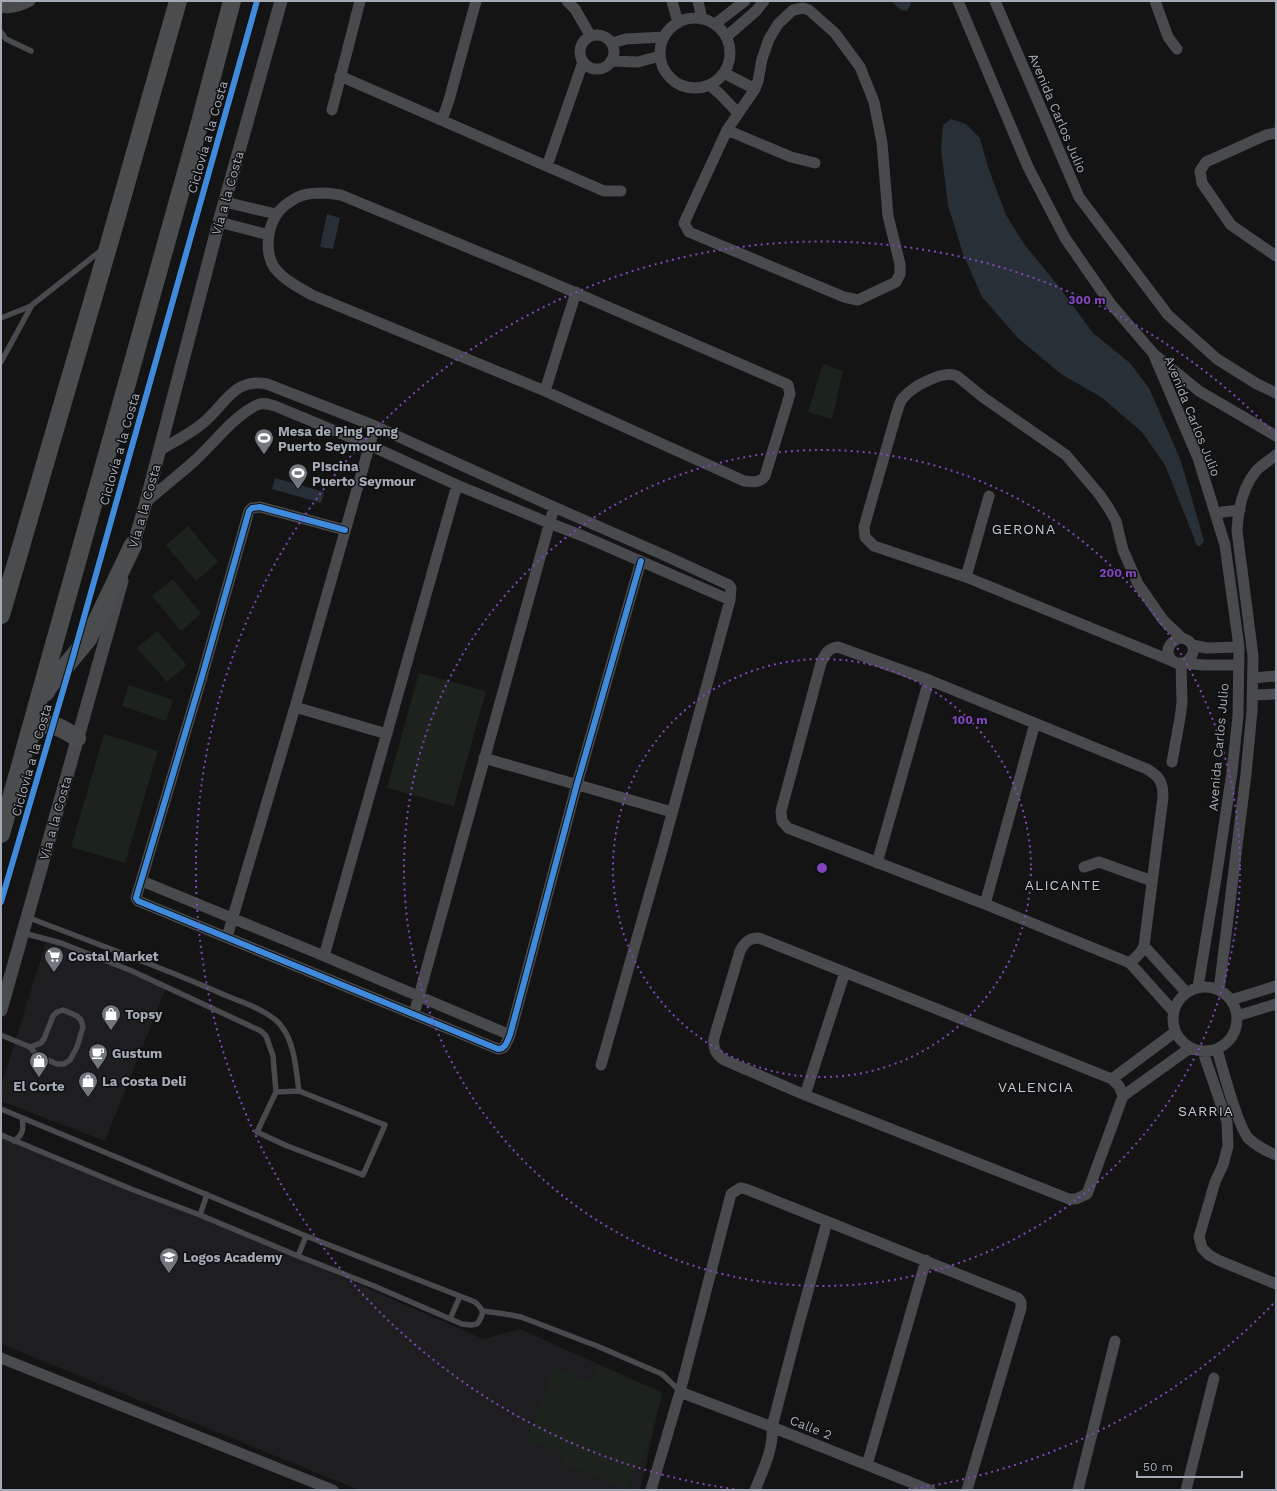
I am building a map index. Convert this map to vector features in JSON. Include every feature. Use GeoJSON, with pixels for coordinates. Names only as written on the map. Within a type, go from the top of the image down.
{"type":"FeatureCollection","features":[{"type":"Feature","properties":{"kind":"highway"},"geometry":{"type":"LineString","coordinates":[[1,615],[178,1]]}},
{"type":"Feature","properties":{"kind":"highway"},"geometry":{"type":"LineString","coordinates":[[1,834],[232,1]]}},
{"type":"Feature","properties":{"kind":"highway"},"geometry":{"type":"LineString","coordinates":[[37,708],[50,685],[88,639],[133,545]]}},
{"type":"Feature","properties":{"kind":"highway"},"geometry":{"type":"LineString","coordinates":[[27,743],[36,728],[44,725],[53,725],[65,730],[77,738]]}},
{"type":"Feature","properties":{"kind":"street"},"geometry":{"type":"LineString","coordinates":[[1,7],[9,8],[30,1]]}},
{"type":"Feature","properties":{"kind":"street","name":"Vía a la Costa"},"geometry":{"type":"LineString","coordinates":[[1,1010],[77,738],[146,502],[219,222],[280,1]]}},
{"type":"Feature","properties":{"kind":"street"},"geometry":{"type":"LineString","coordinates":[[332,110],[360,1]]}},
{"type":"Feature","properties":{"kind":"street"},"geometry":{"type":"LineString","coordinates":[[442,120],[449,100],[476,1]]}},
{"type":"Feature","properties":{"kind":"street"},"geometry":{"type":"LineString","coordinates":[[567,1],[579,16],[590,35]]}},
{"type":"Feature","properties":{"kind":"street"},"geometry":{"type":"LineString","coordinates":[[672,1],[678,23]]}},
{"type":"Feature","properties":{"kind":"street"},"geometry":{"type":"LineString","coordinates":[[698,1],[702,19]]}},
{"type":"Feature","properties":{"kind":"street"},"geometry":{"type":"LineString","coordinates":[[715,24],[745,1]]}},
{"type":"Feature","properties":{"kind":"street"},"geometry":{"type":"LineString","coordinates":[[726,37],[764,1]]}},
{"type":"Feature","properties":{"kind":"street","name":"Avenida Carlos Julio"},"geometry":{"type":"LineString","coordinates":[[958,1],[1028,167],[1065,238],[1110,303],[1153,353],[1199,391],[1276,436]]}},
{"type":"Feature","properties":{"kind":"street","name":"Avenida Carlos Julio"},"geometry":{"type":"LineString","coordinates":[[995,1],[1079,197],[1168,315],[1217,359],[1257,384],[1276,393]]}},
{"type":"Feature","properties":{"kind":"street"},"geometry":{"type":"LineString","coordinates":[[1155,1],[1168,37],[1177,49]]}},
{"type":"Feature","properties":{"kind":"street"},"geometry":{"type":"LineString","coordinates":[[803,8],[808,10],[835,34],[860,67],[874,102],[882,143],[888,216],[900,264],[900,274],[896,282],[858,300],[844,297],[689,232],[684,222],[727,130],[755,89],[762,59],[769,39],[778,24],[793,10],[803,8]]}},
{"type":"Feature","properties":{"kind":"street"},"geometry":{"type":"LineString","coordinates":[[693,18],[702,19],[715,24],[726,37],[730,55],[724,73],[718,80],[709,86],[687,88],[677,84],[668,77],[662,68],[660,56],[661,46],[664,37],[670,29],[678,23],[693,18]]}},
{"type":"Feature","properties":{"kind":"street"},"geometry":{"type":"LineString","coordinates":[[590,35],[603,35],[612,43],[614,55],[612,61],[606,67],[598,69],[590,68],[583,62],[580,55],[580,47],[584,40],[590,35]]}},
{"type":"Feature","properties":{"kind":"street"},"geometry":{"type":"LineString","coordinates":[[612,43],[626,39],[664,37]]}},
{"type":"Feature","properties":{"kind":"street"},"geometry":{"type":"LineString","coordinates":[[612,61],[638,62],[660,56]]}},
{"type":"Feature","properties":{"kind":"street"},"geometry":{"type":"LineString","coordinates":[[547,166],[583,62]]}},
{"type":"Feature","properties":{"kind":"street"},"geometry":{"type":"LineString","coordinates":[[724,73],[755,89]]}},
{"type":"Feature","properties":{"kind":"street"},"geometry":{"type":"LineString","coordinates":[[340,76],[604,191],[621,191]]}},
{"type":"Feature","properties":{"kind":"street"},"geometry":{"type":"LineString","coordinates":[[709,86],[720,94],[738,113]]}},
{"type":"Feature","properties":{"kind":"street"},"geometry":{"type":"LineString","coordinates":[[727,130],[791,157],[814,163]]}},
{"type":"Feature","properties":{"kind":"street"},"geometry":{"type":"LineString","coordinates":[[1276,134],[1266,135],[1206,162],[1200,171],[1202,183],[1231,225],[1276,256]]}},
{"type":"Feature","properties":{"kind":"street"},"geometry":{"type":"LineString","coordinates":[[326,193],[342,195],[576,292],[788,385],[790,394],[766,476],[757,482],[744,481],[545,391],[312,295],[294,285],[278,272],[269,256],[269,234],[276,214],[296,198],[310,194],[326,193]]}},
{"type":"Feature","properties":{"kind":"street"},"geometry":{"type":"LineString","coordinates":[[225,202],[276,214]]}},
{"type":"Feature","properties":{"kind":"street"},"geometry":{"type":"LineString","coordinates":[[219,222],[269,234]]}},
{"type":"Feature","properties":{"kind":"street"},"geometry":{"type":"LineString","coordinates":[[545,391],[576,292]]}},
{"type":"Feature","properties":{"kind":"street","name":"Avenida Carlos Julio"},"geometry":{"type":"LineString","coordinates":[[1153,353],[1198,458],[1225,545],[1239,647],[1238,716],[1232,772],[1198,987]]}},
{"type":"Feature","properties":{"kind":"street"},"geometry":{"type":"LineString","coordinates":[[1239,647],[1207,648],[1192,645],[1186,639],[1182,638],[1163,620],[1138,584],[1123,550],[1116,521],[1108,507],[1066,455],[984,398],[957,376],[949,373],[932,379],[910,391],[902,399],[864,527],[865,537],[874,546],[966,577],[1181,663],[1239,665]]}},
{"type":"Feature","properties":{"kind":"street"},"geometry":{"type":"LineString","coordinates":[[159,451],[204,423],[232,393],[249,383],[257,382],[267,384],[376,426],[666,556],[726,584],[731,588],[730,600],[601,1065]]}},
{"type":"Feature","properties":{"kind":"street"},"geometry":{"type":"LineString","coordinates":[[146,502],[191,464],[248,410],[258,405],[266,404],[275,406],[369,445],[457,485],[582,536],[730,600]]}},
{"type":"Feature","properties":{"kind":"street"},"geometry":{"type":"LineString","coordinates":[[227,938],[295,708],[369,445],[376,426]]}},
{"type":"Feature","properties":{"kind":"street"},"geometry":{"type":"LineString","coordinates":[[1219,990],[1246,774],[1252,711],[1253,656],[1237,531],[1242,494],[1256,470],[1276,455]]}},
{"type":"Feature","properties":{"kind":"street"},"geometry":{"type":"LineString","coordinates":[[324,956],[457,485]]}},
{"type":"Feature","properties":{"kind":"street"},"geometry":{"type":"LineString","coordinates":[[966,577],[989,496]]}},
{"type":"Feature","properties":{"kind":"street"},"geometry":{"type":"LineString","coordinates":[[345,530],[260,507],[252,508],[249,511],[142,881],[136,896],[138,901],[498,1049],[506,1046],[510,1035],[577,784],[641,561]]}},
{"type":"Feature","properties":{"kind":"street"},"geometry":{"type":"LineString","coordinates":[[414,1014],[554,507]]}},
{"type":"Feature","properties":{"kind":"street"},"geometry":{"type":"LineString","coordinates":[[1216,516],[1222,512],[1240,510]]}},
{"type":"Feature","properties":{"kind":"street"},"geometry":{"type":"LineString","coordinates":[[1181,663],[1170,658],[1168,651],[1174,640],[1182,638]]}},
{"type":"Feature","properties":{"kind":"street"},"geometry":{"type":"LineString","coordinates":[[1181,663],[1191,657],[1193,649],[1192,645]]}},
{"type":"Feature","properties":{"kind":"street"},"geometry":{"type":"LineString","coordinates":[[1130,962],[1140,953],[1144,946],[1163,797],[1163,787],[1159,778],[1147,769],[929,680],[838,646],[832,647],[827,651],[821,663],[780,811],[782,821],[788,828],[1130,962],[1173,1011]]}},
{"type":"Feature","properties":{"kind":"street"},"geometry":{"type":"LineString","coordinates":[[1172,762],[1182,703],[1181,663]]}},
{"type":"Feature","properties":{"kind":"street"},"geometry":{"type":"LineString","coordinates":[[1252,678],[1276,676]]}},
{"type":"Feature","properties":{"kind":"street"},"geometry":{"type":"LineString","coordinates":[[877,863],[929,680]]}},
{"type":"Feature","properties":{"kind":"street"},"geometry":{"type":"LineString","coordinates":[[1252,695],[1276,694]]}},
{"type":"Feature","properties":{"kind":"street"},"geometry":{"type":"LineString","coordinates":[[295,708],[387,734]]}},
{"type":"Feature","properties":{"kind":"street"},"geometry":{"type":"LineString","coordinates":[[985,904],[1036,723]]}},
{"type":"Feature","properties":{"kind":"street"},"geometry":{"type":"LineString","coordinates":[[484,758],[672,812]]}},
{"type":"Feature","properties":{"kind":"street"},"geometry":{"type":"LineString","coordinates":[[1232,772],[1246,774]]}},
{"type":"Feature","properties":{"kind":"street"},"geometry":{"type":"LineString","coordinates":[[1084,866],[1100,862],[1152,881]]}},
{"type":"Feature","properties":{"kind":"street"},"geometry":{"type":"LineString","coordinates":[[142,881],[234,918],[510,1035]]}},
{"type":"Feature","properties":{"kind":"street"},"geometry":{"type":"LineString","coordinates":[[1123,1096],[1119,1086],[1112,1079],[759,938],[752,938],[745,943],[740,950],[714,1038],[713,1046],[717,1055],[724,1060],[804,1095],[1069,1199],[1076,1199],[1087,1194],[1123,1096],[1190,1048]]}},
{"type":"Feature","properties":{"kind":"street"},"geometry":{"type":"LineString","coordinates":[[1144,946],[1186,992]]}},
{"type":"Feature","properties":{"kind":"street"},"geometry":{"type":"LineString","coordinates":[[804,1095],[845,972]]}},
{"type":"Feature","properties":{"kind":"street"},"geometry":{"type":"LineString","coordinates":[[1209,986],[1219,990],[1226,994],[1235,1008],[1237,1016],[1236,1030],[1228,1041],[1217,1049],[1203,1052],[1190,1048],[1179,1038],[1175,1032],[1172,1022],[1173,1011],[1180,997],[1186,992],[1198,987],[1209,986]]}},
{"type":"Feature","properties":{"kind":"street"},"geometry":{"type":"LineString","coordinates":[[1231,1000],[1276,986]]}},
{"type":"Feature","properties":{"kind":"street"},"geometry":{"type":"LineString","coordinates":[[1237,1016],[1276,1004]]}},
{"type":"Feature","properties":{"kind":"street"},"geometry":{"type":"LineString","coordinates":[[1112,1079],[1175,1032]]}},
{"type":"Feature","properties":{"kind":"street"},"geometry":{"type":"LineString","coordinates":[[1217,1049],[1243,1131],[1248,1139],[1264,1150],[1276,1155]]}},
{"type":"Feature","properties":{"kind":"street"},"geometry":{"type":"LineString","coordinates":[[1203,1052],[1227,1122],[1228,1146],[1223,1165],[1215,1182],[1199,1237],[1202,1248],[1209,1255],[1218,1260],[1276,1284]]}},
{"type":"Feature","properties":{"kind":"street"},"geometry":{"type":"LineString","coordinates":[[651,1490],[680,1392],[731,1194],[740,1188],[746,1189],[926,1260],[1018,1298],[1021,1302],[1019,1316],[967,1490]]}},
{"type":"Feature","properties":{"kind":"street"},"geometry":{"type":"LineString","coordinates":[[755,1490],[770,1449],[773,1437],[772,1427],[827,1222]]}},
{"type":"Feature","properties":{"kind":"street"},"geometry":{"type":"LineString","coordinates":[[868,1465],[926,1260]]}},
{"type":"Feature","properties":{"kind":"street"},"geometry":{"type":"LineString","coordinates":[[1078,1490],[1115,1341]]}},
{"type":"Feature","properties":{"kind":"street"},"geometry":{"type":"LineString","coordinates":[[1,1358],[333,1490]]}},
{"type":"Feature","properties":{"kind":"street"},"geometry":{"type":"LineString","coordinates":[[1186,1490],[1214,1378]]}},
{"type":"Feature","properties":{"kind":"street","name":"Calle 2"},"geometry":{"type":"LineString","coordinates":[[680,1392],[930,1490]]}},
{"type":"Feature","properties":{"kind":"lane"},"geometry":{"type":"LineString","coordinates":[[1,32],[6,39],[31,51]]}},
{"type":"Feature","properties":{"kind":"lane"},"geometry":{"type":"LineString","coordinates":[[1,318],[32,305],[109,244]]}},
{"type":"Feature","properties":{"kind":"lane"},"geometry":{"type":"LineString","coordinates":[[1,362],[32,305]]}},
{"type":"Feature","properties":{"kind":"lane"},"geometry":{"type":"LineString","coordinates":[[27,917],[193,981],[265,1014],[282,1027],[292,1048],[299,1091]]}},
{"type":"Feature","properties":{"kind":"lane"},"geometry":{"type":"LineString","coordinates":[[22,933],[61,943],[132,971],[261,1031],[266,1036],[273,1056],[276,1092],[257,1132],[285,1145],[362,1175],[385,1125],[299,1091],[276,1092]]}},
{"type":"Feature","properties":{"kind":"lane"},"geometry":{"type":"LineString","coordinates":[[1,1036],[30,1047],[36,1054],[43,1058],[57,1064],[64,1064],[70,1060],[77,1047],[83,1027],[81,1020],[77,1016],[63,1010],[57,1012],[53,1016],[44,1040],[41,1043],[30,1047]]}},
{"type":"Feature","properties":{"kind":"lane"},"geometry":{"type":"LineString","coordinates":[[1,1109],[306,1236],[475,1302],[483,1311],[521,1318],[597,1346],[662,1374],[680,1392]]}},
{"type":"Feature","properties":{"kind":"lane"},"geometry":{"type":"LineString","coordinates":[[14,1141],[22,1132],[24,1126],[22,1118]]}},
{"type":"Feature","properties":{"kind":"lane"},"geometry":{"type":"LineString","coordinates":[[1,1135],[131,1189],[200,1215],[374,1286],[462,1324],[477,1324],[482,1317],[483,1311]]}},
{"type":"Feature","properties":{"kind":"lane"},"geometry":{"type":"LineString","coordinates":[[200,1215],[207,1194]]}},
{"type":"Feature","properties":{"kind":"lane"},"geometry":{"type":"LineString","coordinates":[[298,1256],[306,1236]]}},
{"type":"Feature","properties":{"kind":"lane"},"geometry":{"type":"LineString","coordinates":[[450,1319],[460,1296]]}},
{"type":"Feature","properties":{"kind":"shaded area"},"geometry":{"type":"Polygon","coordinates":[[[891,1],[911,1],[911,4],[907,11],[901,10],[891,1]]]}},
{"type":"Feature","properties":{"kind":"shaded area"},"geometry":{"type":"Polygon","coordinates":[[[951,119],[966,124],[980,138],[988,167],[1006,215],[1024,244],[1060,288],[1093,333],[1130,363],[1149,388],[1181,461],[1204,541],[1200,546],[1197,546],[1165,465],[1142,432],[1101,397],[1061,374],[1018,338],[982,297],[963,254],[948,205],[941,149],[943,125],[951,119]]]}},
{"type":"Feature","properties":{"kind":"shaded area"},"geometry":{"type":"Polygon","coordinates":[[[327,214],[340,218],[333,249],[320,247],[327,214]]]}},
{"type":"Feature","properties":{"kind":"shaded area"},"geometry":{"type":"Polygon","coordinates":[[[823,364],[843,371],[832,419],[808,412],[823,364]]]}},
{"type":"Feature","properties":{"kind":"shaded area","name":"PIscina Puerto Seymour"},"geometry":{"type":"Polygon","coordinates":[[[275,478],[324,492],[321,503],[272,489],[275,478]]]}},
{"type":"Feature","properties":{"kind":"shaded area"},"geometry":{"type":"Polygon","coordinates":[[[188,526],[218,562],[196,581],[166,545],[188,526]]]}},
{"type":"Feature","properties":{"kind":"shaded area"},"geometry":{"type":"Polygon","coordinates":[[[173,579],[201,614],[181,631],[152,596],[173,579]]]}},
{"type":"Feature","properties":{"kind":"shaded area"},"geometry":{"type":"Polygon","coordinates":[[[157,631],[187,665],[167,682],[137,648],[157,631]]]}},
{"type":"Feature","properties":{"kind":"shaded area"},"geometry":{"type":"Polygon","coordinates":[[[419,673],[486,691],[454,806],[387,788],[419,673]]]}},
{"type":"Feature","properties":{"kind":"shaded area"},"geometry":{"type":"Polygon","coordinates":[[[129,685],[173,700],[166,721],[122,706],[129,685]]]}},
{"type":"Feature","properties":{"kind":"shaded area"},"geometry":{"type":"Polygon","coordinates":[[[104,734],[158,751],[125,863],[71,847],[104,734]]]}},
{"type":"Feature","properties":{"kind":"shaded area"},"geometry":{"type":"Polygon","coordinates":[[[47,939],[166,988],[105,1141],[1,1101],[1,1086],[47,939]]]}},
{"type":"Feature","properties":{"kind":"shaded area","name":"Logos Academy"},"geometry":{"type":"Polygon","coordinates":[[[1,1132],[212,1220],[483,1339],[520,1329],[662,1393],[640,1490],[359,1490],[1,1344],[1,1132]]]}},
{"type":"Feature","properties":{"kind":"shaded area"},"geometry":{"type":"Polygon","coordinates":[[[598,1364],[662,1393],[646,1451],[626,1489],[563,1463],[560,1452],[526,1439],[555,1367],[590,1382],[598,1364]]]}},
{"type":"Feature","properties":{"kind":"cycle path","name":"Ciclovía a la Costa"},"geometry":{"type":"LineString","coordinates":[[1,902],[72,660],[257,1]]}},
{"type":"Feature","properties":{"kind":"cycle path"},"geometry":{"type":"LineString","coordinates":[[345,530],[260,507],[252,508],[249,511],[201,680],[136,898],[138,901],[498,1049],[505,1046],[510,1035],[577,784],[641,561]]}},
{"type":"Feature","properties":{"kind":"place","name":"Mesa de Ping Pong Puerto Seymour"},"geometry":{"type":"Point","coordinates":[264,455]}},
{"type":"Feature","properties":{"kind":"place","name":"PIscina Puerto Seymour"},"geometry":{"type":"Point","coordinates":[298,490]}},
{"type":"Feature","properties":{"kind":"place","name":"Costal Market"},"geometry":{"type":"Point","coordinates":[54,973]}},
{"type":"Feature","properties":{"kind":"place","name":"Topsy"},"geometry":{"type":"Point","coordinates":[111,1031]}},
{"type":"Feature","properties":{"kind":"place","name":"Gustum"},"geometry":{"type":"Point","coordinates":[98,1070]}},
{"type":"Feature","properties":{"kind":"place","name":"El Corte"},"geometry":{"type":"Point","coordinates":[39,1078]}},
{"type":"Feature","properties":{"kind":"place","name":"La Costa Deli"},"geometry":{"type":"Point","coordinates":[88,1098]}},
{"type":"Feature","properties":{"kind":"place","name":"Logos Academy"},"geometry":{"type":"Point","coordinates":[169,1274]}},
{"type":"Feature","properties":{"kind":"district","name":"GERONA"},"geometry":{"type":"Point","coordinates":[1024,529]}},
{"type":"Feature","properties":{"kind":"district","name":"ALICANTE"},"geometry":{"type":"Point","coordinates":[1063,885]}},
{"type":"Feature","properties":{"kind":"district","name":"VALENCIA"},"geometry":{"type":"Point","coordinates":[1036,1087]}},
{"type":"Feature","properties":{"kind":"district","name":"SARRIA"},"geometry":{"type":"Point","coordinates":[1206,1111]}}]}
